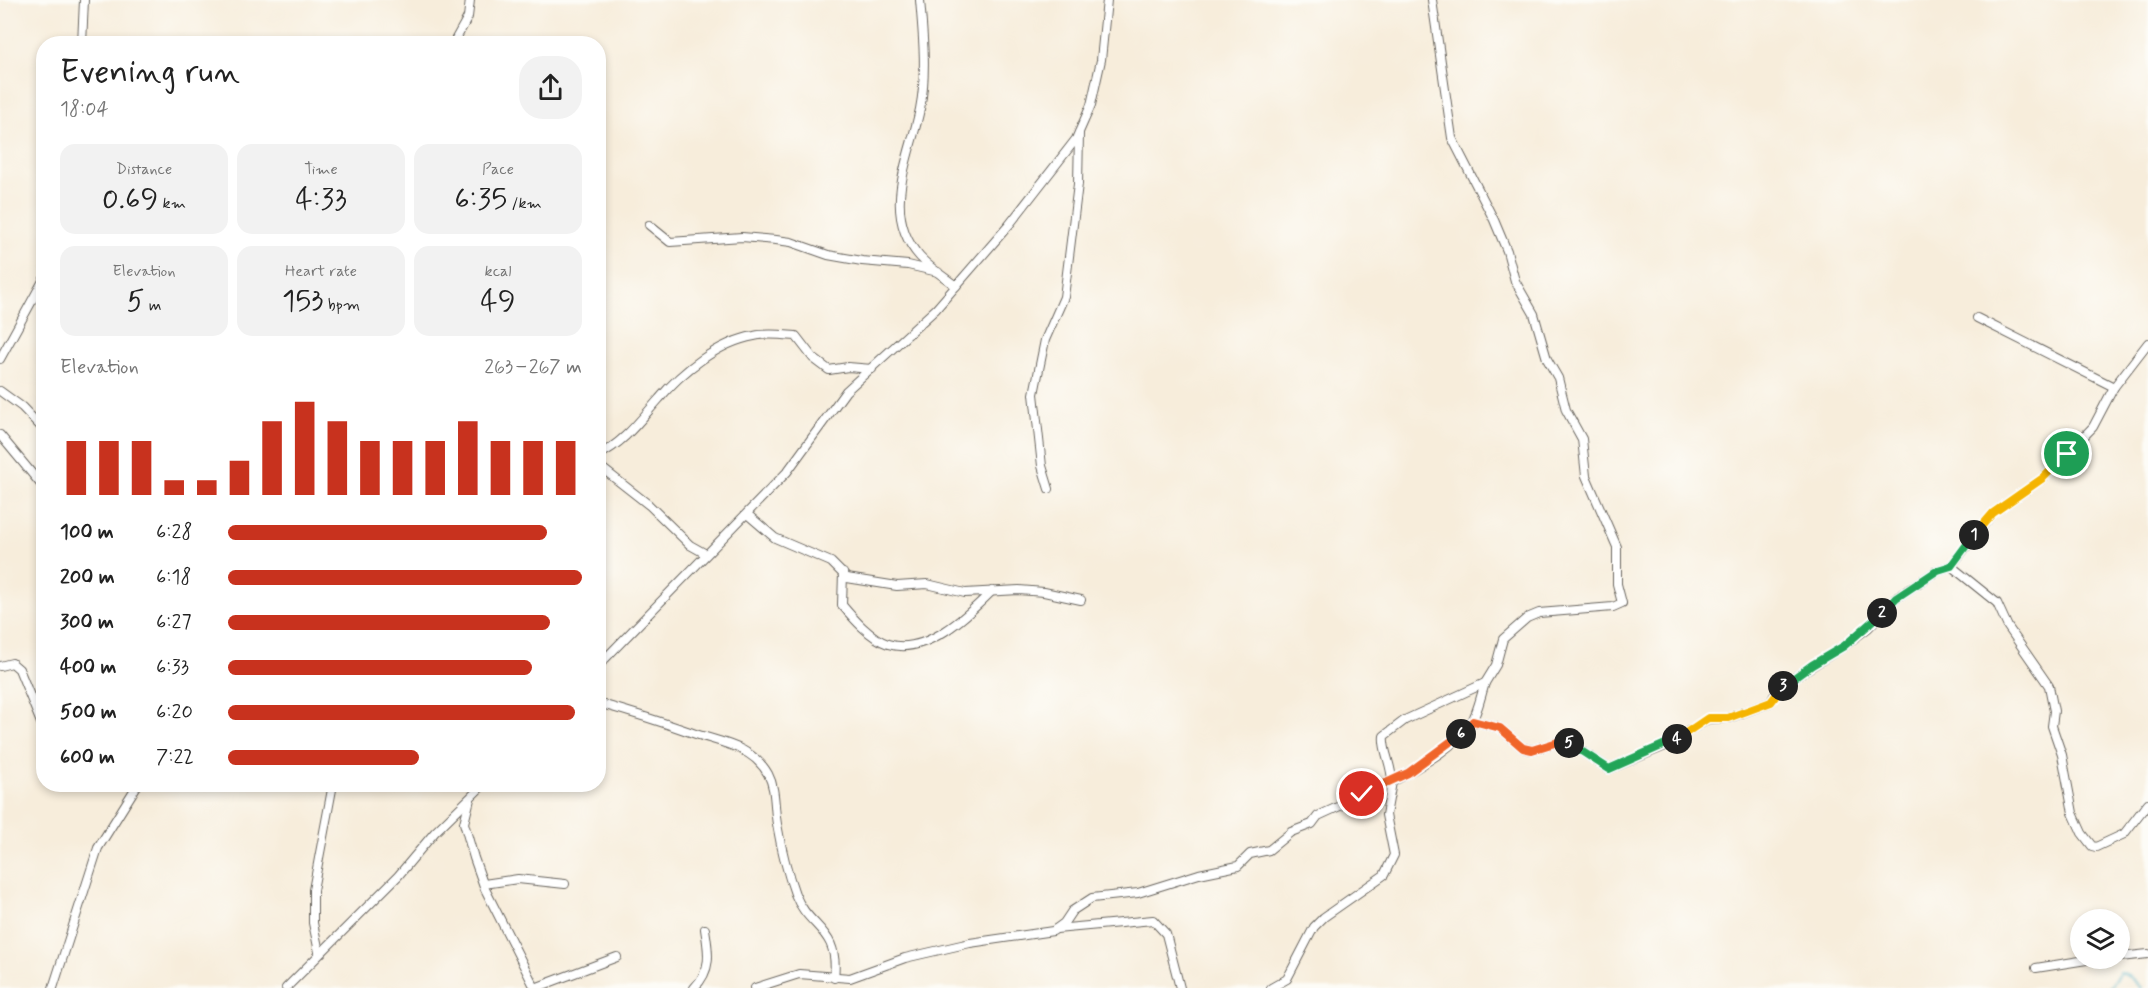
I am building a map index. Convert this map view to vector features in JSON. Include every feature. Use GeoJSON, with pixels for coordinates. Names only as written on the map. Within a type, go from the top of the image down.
{"type":"FeatureCollection","features":[{"type":"Feature","properties":{"kind":"street"},"geometry":{"type":"LineString","coordinates":[[82,36],[84,0]]}},
{"type":"Feature","properties":{"kind":"street"},"geometry":{"type":"LineString","coordinates":[[457,36],[468,17],[470,0]]}},
{"type":"Feature","properties":{"kind":"street"},"geometry":{"type":"LineString","coordinates":[[920,0],[924,35],[922,93],[920,109],[900,183],[901,221],[920,256],[956,286]]}},
{"type":"Feature","properties":{"kind":"street"},"geometry":{"type":"LineString","coordinates":[[606,658],[787,472],[846,391],[936,309],[1009,225],[1079,132],[1091,105],[1101,60],[1107,0]]}},
{"type":"Feature","properties":{"kind":"street"},"geometry":{"type":"LineString","coordinates":[[1056,929],[1072,911],[1092,898],[1138,893],[1199,874],[1238,866],[1250,854],[1269,850],[1291,832],[1312,824],[1318,816],[1392,782],[1449,745],[1473,721],[1485,683],[1496,665],[1503,639],[1527,618],[1539,613],[1613,607],[1622,603],[1617,584],[1617,547],[1586,476],[1582,439],[1566,410],[1558,378],[1547,359],[1534,314],[1515,281],[1507,251],[1494,220],[1452,138],[1432,0]]}},
{"type":"Feature","properties":{"kind":"street"},"geometry":{"type":"LineString","coordinates":[[1049,489],[1042,466],[1034,394],[1045,340],[1064,297],[1078,184],[1079,132]]}},
{"type":"Feature","properties":{"kind":"street"},"geometry":{"type":"LineString","coordinates":[[650,225],[670,243],[742,237],[776,240],[791,242],[828,255],[908,265],[938,272]]}},
{"type":"Feature","properties":{"kind":"street"},"geometry":{"type":"LineString","coordinates":[[0,359],[36,294]]}},
{"type":"Feature","properties":{"kind":"street"},"geometry":{"type":"LineString","coordinates":[[1977,318],[2114,387]]}},
{"type":"Feature","properties":{"kind":"street"},"geometry":{"type":"LineString","coordinates":[[606,452],[613,449],[628,435],[664,393],[682,376],[723,347],[753,336],[796,336],[813,358],[829,370],[848,367],[872,369]]}},
{"type":"Feature","properties":{"kind":"street"},"geometry":{"type":"LineString","coordinates":[[1473,721],[1500,728],[1523,748],[1532,750],[1561,741],[1569,743],[1602,767],[1609,769],[1665,746],[1708,718],[1728,718],[1771,702],[1790,680],[1868,628],[1896,598],[1938,570],[1951,566],[1993,513],[2043,478],[2093,427],[2114,387],[2148,343]]}},
{"type":"Feature","properties":{"kind":"street"},"geometry":{"type":"LineString","coordinates":[[0,391],[22,407],[36,422]]}},
{"type":"Feature","properties":{"kind":"street"},"geometry":{"type":"LineString","coordinates":[[0,435],[36,478]]}},
{"type":"Feature","properties":{"kind":"street"},"geometry":{"type":"LineString","coordinates":[[606,471],[642,499],[690,545],[706,554]]}},
{"type":"Feature","properties":{"kind":"street"},"geometry":{"type":"LineString","coordinates":[[747,514],[775,538],[831,562],[854,579],[897,586],[927,584],[965,593],[1044,592],[1081,600]]}},
{"type":"Feature","properties":{"kind":"street"},"geometry":{"type":"LineString","coordinates":[[1951,566],[1997,603],[2008,627],[2049,686],[2054,711],[2053,732],[2062,755],[2073,803],[2073,813],[2087,841],[2096,847],[2118,838],[2148,803]]}},
{"type":"Feature","properties":{"kind":"street"},"geometry":{"type":"LineString","coordinates":[[843,573],[842,605],[860,624],[887,644],[908,645],[934,638],[993,591]]}},
{"type":"Feature","properties":{"kind":"street"},"geometry":{"type":"LineString","coordinates":[[0,666],[12,663],[18,669],[36,711]]}},
{"type":"Feature","properties":{"kind":"street"},"geometry":{"type":"LineString","coordinates":[[1271,988],[1287,979],[1299,953],[1319,921],[1347,898],[1366,890],[1384,875],[1394,855],[1386,815],[1392,782],[1392,766],[1383,744],[1384,736],[1405,720],[1485,683]]}},
{"type":"Feature","properties":{"kind":"street"},"geometry":{"type":"LineString","coordinates":[[606,705],[644,714],[719,740],[758,760],[768,775],[774,791],[776,823],[796,898],[825,933],[835,952],[834,978]]}},
{"type":"Feature","properties":{"kind":"street"},"geometry":{"type":"LineString","coordinates":[[53,988],[98,848],[133,792]]}},
{"type":"Feature","properties":{"kind":"street"},"geometry":{"type":"LineString","coordinates":[[319,952],[314,923],[313,890],[331,792]]}},
{"type":"Feature","properties":{"kind":"street"},"geometry":{"type":"LineString","coordinates":[[289,987],[319,952],[398,876],[435,832],[476,792]]}},
{"type":"Feature","properties":{"kind":"street"},"geometry":{"type":"LineString","coordinates":[[470,798],[464,822],[484,884],[535,988],[617,957]]}},
{"type":"Feature","properties":{"kind":"street"},"geometry":{"type":"LineString","coordinates":[[484,884],[518,879],[565,884]]}},
{"type":"Feature","properties":{"kind":"street"},"geometry":{"type":"LineString","coordinates":[[755,988],[799,974],[850,978],[905,958],[1056,929],[1153,920],[1166,934],[1180,988]]}},
{"type":"Feature","properties":{"kind":"street"},"geometry":{"type":"LineString","coordinates":[[694,988],[703,979],[709,965],[705,929]]}},
{"type":"Feature","properties":{"kind":"street"},"geometry":{"type":"LineString","coordinates":[[2130,956],[2148,954]]}},
{"type":"Feature","properties":{"kind":"street"},"geometry":{"type":"LineString","coordinates":[[2036,968],[2070,963]]}},
{"type":"Feature","properties":{"kind":"waterway"},"geometry":{"type":"LineString","coordinates":[[2109,988],[2120,973],[2130,977],[2141,988]]}},
{"type":"Feature","properties":{"kind":"route"},"geometry":{"type":"LineString","coordinates":[[1362,794],[1392,782],[1422,764],[1449,745],[1473,721],[1500,728],[1523,748],[1532,750],[1561,741],[1569,743],[1579,748],[1602,767],[1609,769],[1671,743],[1708,718],[1728,718],[1771,702],[1790,680],[1828,657],[1868,628],[1896,598],[1938,570],[1951,566],[1993,513],[2043,478],[2067,454]]}}]}
